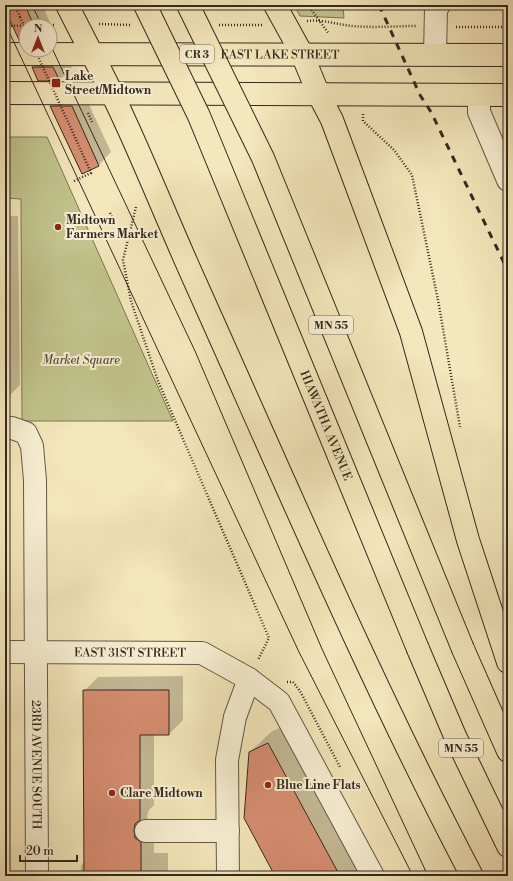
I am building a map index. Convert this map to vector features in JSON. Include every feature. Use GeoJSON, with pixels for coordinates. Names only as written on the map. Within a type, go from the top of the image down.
{"type":"FeatureCollection","features":[{"type":"Feature","properties":{"kind":"main road"},"geometry":{"type":"LineString","coordinates":[[67,5],[113,93],[167,220],[384,700],[472,876]]}},
{"type":"Feature","properties":{"kind":"main road","name":"HIAWATHA AVENUE"},"geometry":{"type":"LineString","coordinates":[[145,5],[199,116],[418,649],[455,736],[508,846]]}},
{"type":"Feature","properties":{"kind":"main road","name":"MN 55"},"geometry":{"type":"LineString","coordinates":[[188,5],[263,158],[463,649],[508,752]]}},
{"type":"Feature","properties":{"kind":"main road"},"geometry":{"type":"LineString","coordinates":[[274,5],[302,54],[340,139],[411,332],[468,540],[508,662]]}},
{"type":"Feature","properties":{"kind":"main road","name":"EAST LAKE STREET"},"geometry":{"type":"LineString","coordinates":[[5,54],[508,55]]}},
{"type":"Feature","properties":{"kind":"main road"},"geometry":{"type":"LineString","coordinates":[[5,93],[508,95]]}},
{"type":"Feature","properties":{"kind":"street"},"geometry":{"type":"LineString","coordinates":[[435,54],[436,9],[439,5]]}},
{"type":"Feature","properties":{"kind":"street"},"geometry":{"type":"LineString","coordinates":[[479,95],[479,112],[508,180]]}},
{"type":"Feature","properties":{"kind":"street","name":"23RD AVENUE SOUTH"},"geometry":{"type":"LineString","coordinates":[[5,428],[12,428],[26,433],[32,446],[35,480],[37,876]]}},
{"type":"Feature","properties":{"kind":"street","name":"EAST 31ST STREET"},"geometry":{"type":"LineString","coordinates":[[5,652],[202,653],[248,679],[279,702],[373,876]]}},
{"type":"Feature","properties":{"kind":"street"},"geometry":{"type":"LineString","coordinates":[[228,876],[227,760],[235,717],[248,679]]}},
{"type":"Feature","properties":{"kind":"street"},"geometry":{"type":"LineString","coordinates":[[146,831],[228,831]]}},
{"type":"Feature","properties":{"kind":"path"},"geometry":{"type":"LineString","coordinates":[[15,5],[20,18]]}},
{"type":"Feature","properties":{"kind":"path"},"geometry":{"type":"LineString","coordinates":[[308,5],[317,20],[339,25],[361,27],[508,27]]}},
{"type":"Feature","properties":{"kind":"path"},"geometry":{"type":"LineString","coordinates":[[5,26],[18,26]]}},
{"type":"Feature","properties":{"kind":"path"},"geometry":{"type":"LineString","coordinates":[[39,58],[91,173],[74,181]]}},
{"type":"Feature","properties":{"kind":"path"},"geometry":{"type":"LineString","coordinates":[[363,121],[394,150],[412,175],[438,300],[461,431]]}},
{"type":"Feature","properties":{"kind":"path"},"geometry":{"type":"LineString","coordinates":[[136,207],[123,260],[131,301],[158,381],[269,638],[248,679]]}},
{"type":"Feature","properties":{"kind":"path"},"geometry":{"type":"LineString","coordinates":[[110,213],[113,220]]}},
{"type":"Feature","properties":{"kind":"path"},"geometry":{"type":"LineString","coordinates":[[286,682],[293,682],[300,691],[343,773]]}},
{"type":"Feature","properties":{"kind":"green space"},"geometry":{"type":"Polygon","coordinates":[[[294,5],[341,5],[343,7],[344,18],[300,16],[294,5]]]}},
{"type":"Feature","properties":{"kind":"green space","name":"Market Square"},"geometry":{"type":"Polygon","coordinates":[[[5,137],[47,137],[173,421],[22,421],[21,199],[5,198],[5,137]]]}},
{"type":"Feature","properties":{"kind":"building"},"geometry":{"type":"Polygon","coordinates":[[[5,5],[25,5],[31,18],[18,18],[18,38],[5,10],[5,5]]]}},
{"type":"Feature","properties":{"kind":"building"},"geometry":{"type":"Polygon","coordinates":[[[32,67],[53,67],[60,81],[38,81],[32,67]]]}},
{"type":"Feature","properties":{"kind":"building"},"geometry":{"type":"Polygon","coordinates":[[[50,106],[72,106],[99,166],[82,174],[50,106]]]}},
{"type":"Feature","properties":{"kind":"building","name":"Clare Midtown"},"geometry":{"type":"Polygon","coordinates":[[[83,690],[169,690],[169,735],[140,735],[140,820],[135,824],[134,831],[135,838],[141,842],[141,876],[84,876],[83,690]]]}},
{"type":"Feature","properties":{"kind":"building","name":"Blue Line Flats"},"geometry":{"type":"Polygon","coordinates":[[[268,743],[340,876],[275,876],[244,818],[249,752],[268,743]]]}},
{"type":"Feature","properties":{"kind":"tram line"},"geometry":{"type":"LineString","coordinates":[[32,5],[38,18]]}},
{"type":"Feature","properties":{"kind":"tram line"},"geometry":{"type":"LineString","coordinates":[[5,23],[299,652],[413,876]]}},
{"type":"Feature","properties":{"kind":"tram line"},"geometry":{"type":"LineString","coordinates":[[57,58],[195,351],[322,649],[428,876]]}},
{"type":"Feature","properties":{"kind":"railway"},"geometry":{"type":"LineString","coordinates":[[379,5],[420,95],[431,112],[508,271]]}},
{"type":"Feature","properties":{"kind":"place","name":"Lake Street/Midtown"},"geometry":{"type":"Point","coordinates":[56,83]}},
{"type":"Feature","properties":{"kind":"place","name":"Midtown Farmers Market"},"geometry":{"type":"Point","coordinates":[58,227]}},
{"type":"Feature","properties":{"kind":"place","name":"Blue Line Flats"},"geometry":{"type":"Point","coordinates":[268,785]}},
{"type":"Feature","properties":{"kind":"place","name":"Clare Midtown"},"geometry":{"type":"Point","coordinates":[112,793]}}]}
